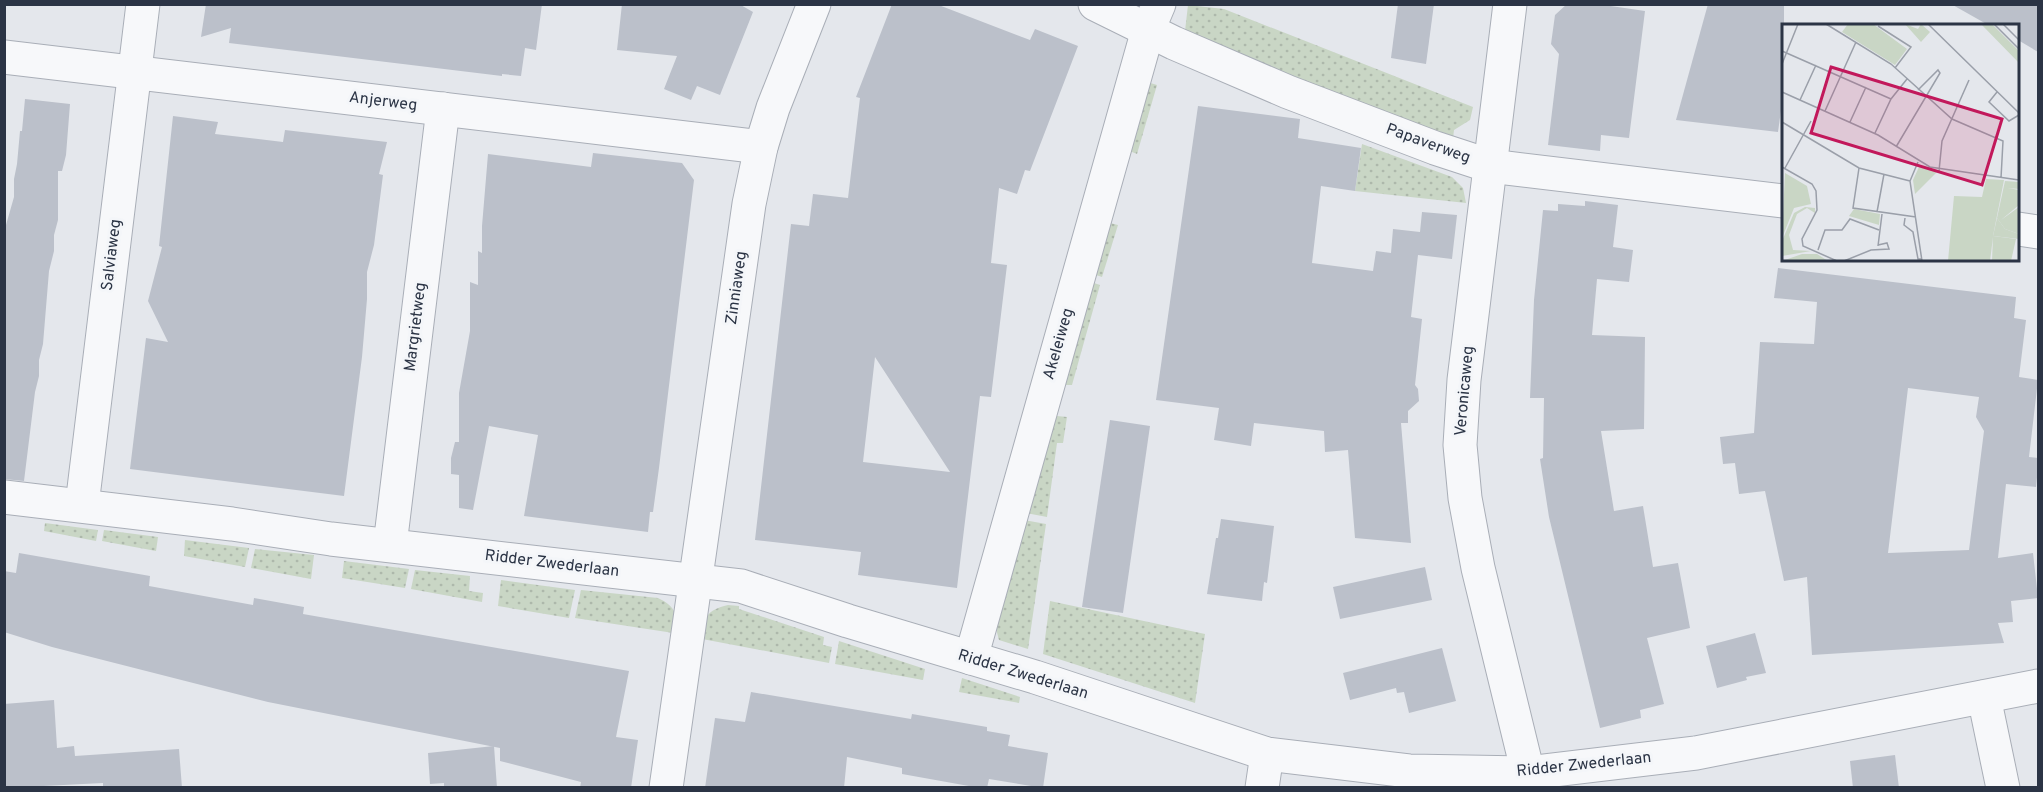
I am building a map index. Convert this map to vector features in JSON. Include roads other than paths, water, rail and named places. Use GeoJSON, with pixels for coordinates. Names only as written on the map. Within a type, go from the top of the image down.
{"type":"FeatureCollection","features":[{"type":"Feature","properties":{"kind":"street","name":"Salviaweg"},"geometry":{"type":"LineString","coordinates":[[82,505],[143,4]]}},
{"type":"Feature","properties":{"kind":"street","name":"Zinniaweg"},"geometry":{"type":"LineString","coordinates":[[666,788],[749,204],[761,147],[773,108],[814,4]]}},
{"type":"Feature","properties":{"kind":"street","name":"Papaverweg"},"geometry":{"type":"LineString","coordinates":[[1095,4],[1154,17],[1173,43],[1288,92],[1435,148],[1490,166],[1782,201]]}},
{"type":"Feature","properties":{"kind":"street","name":"Veronicaweg"},"geometry":{"type":"LineString","coordinates":[[1510,4],[1464,380],[1460,445],[1465,498],[1478,568],[1528,773]]}},
{"type":"Feature","properties":{"kind":"street","name":"Akeleiweg"},"geometry":{"type":"LineString","coordinates":[[971,658],[1154,17]]}},
{"type":"Feature","properties":{"kind":"street","name":"Anjerweg"},"geometry":{"type":"LineString","coordinates":[[4,57],[761,147]]}},
{"type":"Feature","properties":{"kind":"street","name":"Margrietweg"},"geometry":{"type":"LineString","coordinates":[[390,545],[443,109]]}},
{"type":"Feature","properties":{"kind":"street"},"geometry":{"type":"LineString","coordinates":[[2019,229],[2038,232]]}},
{"type":"Feature","properties":{"kind":"street","name":"Ridder Zwederlaan"},"geometry":{"type":"LineString","coordinates":[[4,497],[232,524],[331,539],[741,586],[1035,677],[1267,754],[1409,771],[1528,773],[1696,753],[2038,686]]}},
{"type":"Feature","properties":{"kind":"street"},"geometry":{"type":"LineString","coordinates":[[1984,697],[2003,788]]}},
{"type":"Feature","properties":{"kind":"street"},"geometry":{"type":"LineString","coordinates":[[1262,788],[1267,754]]}}]}
